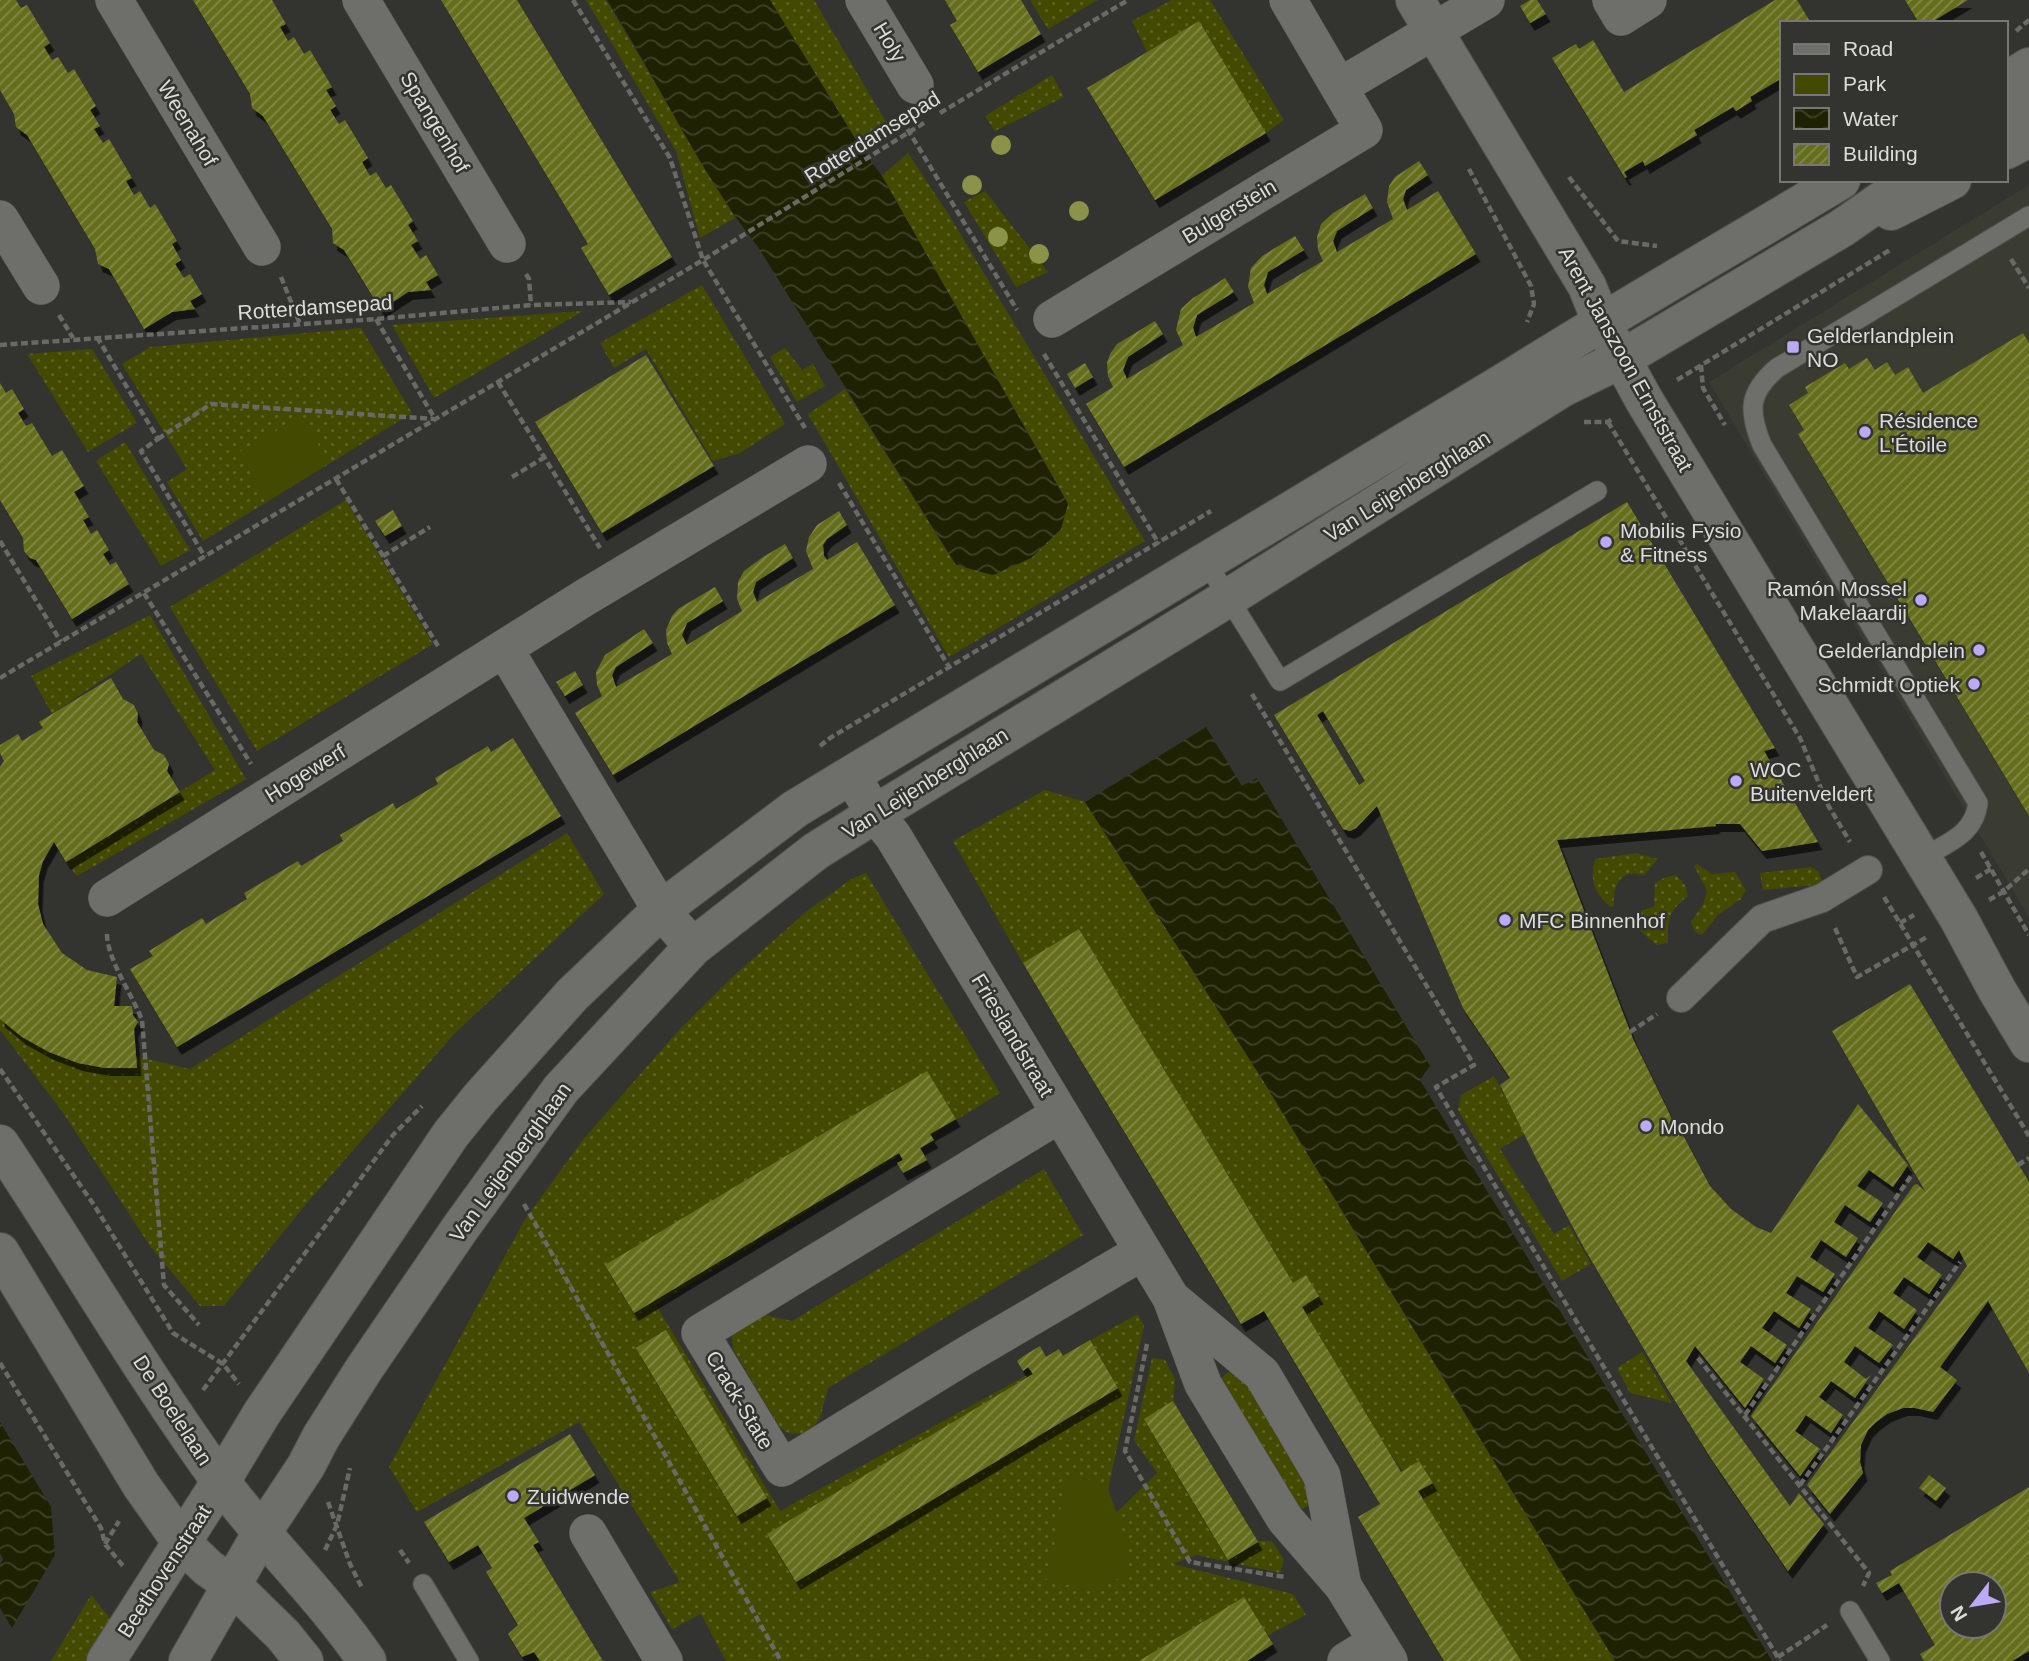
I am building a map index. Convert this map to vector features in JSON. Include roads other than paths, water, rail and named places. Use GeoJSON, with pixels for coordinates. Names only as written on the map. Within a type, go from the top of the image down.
{"type":"FeatureCollection","features":[{"type":"Feature","properties":{"kind":"street","name":"Weenahof"},"geometry":{"type":"LineString","coordinates":[[114,0],[262,247]]}},
{"type":"Feature","properties":{"kind":"street","name":"Spangenhof"},"geometry":{"type":"LineString","coordinates":[[361,0],[507,243]]}},
{"type":"Feature","properties":{"kind":"street","name":"Holy"},"geometry":{"type":"LineString","coordinates":[[864,0],[905,97]]}},
{"type":"Feature","properties":{"kind":"street","name":"Bulgerstein"},"geometry":{"type":"LineString","coordinates":[[1038,328],[1364,130],[1288,0]]}},
{"type":"Feature","properties":{"kind":"street"},"geometry":{"type":"LineString","coordinates":[[1339,87],[1424,16],[1486,0]]}},
{"type":"Feature","properties":{"kind":"street"},"geometry":{"type":"LineString","coordinates":[[1611,0],[1621,17],[1648,0]]}},
{"type":"Feature","properties":{"kind":"street","name":"Arent Janszoon Ernststraat"},"geometry":{"type":"LineString","coordinates":[[1424,16],[1587,286],[1601,321],[1650,409],[1959,919],[2029,1043]]}},
{"type":"Feature","properties":{"kind":"street"},"geometry":{"type":"LineString","coordinates":[[2008,79],[2029,67]]}},
{"type":"Feature","properties":{"kind":"street"},"geometry":{"type":"LineString","coordinates":[[2008,115],[2029,104]]}},
{"type":"Feature","properties":{"kind":"street"},"geometry":{"type":"LineString","coordinates":[[2008,149],[2029,138]]}},
{"type":"Feature","properties":{"kind":"street","name":"Van Leijenberghlaan"},"geometry":{"type":"LineString","coordinates":[[221,1481],[262,1413],[451,1135],[572,995],[661,910],[795,809],[1601,321],[1676,280],[1838,182]]}},
{"type":"Feature","properties":{"kind":"street","name":"Van Leijenberghlaan"},"geometry":{"type":"LineString","coordinates":[[231,1584],[364,1369],[461,1227],[561,1089],[693,947],[816,851],[874,814],[1228,598],[1562,388],[1623,358],[1842,228],[1908,182]]}},
{"type":"Feature","properties":{"kind":"street","name":"Van Leijenberghlaan"},"geometry":{"type":"LineString","coordinates":[[1842,228],[1916,200],[1948,182]]}},
{"type":"Feature","properties":{"kind":"street"},"geometry":{"type":"LineString","coordinates":[[0,219],[41,286]]}},
{"type":"Feature","properties":{"kind":"street","name":"Hogewerf"},"geometry":{"type":"LineString","coordinates":[[107,898],[503,648],[817,458]]}},
{"type":"Feature","properties":{"kind":"street"},"geometry":{"type":"LineString","coordinates":[[503,648],[661,910],[693,947]]}},
{"type":"Feature","properties":{"kind":"street","name":"Frieslandstraat"},"geometry":{"type":"LineString","coordinates":[[850,775],[874,814],[893,836],[1158,1277],[1203,1384],[1285,1519],[1343,1587],[1383,1651]]}},
{"type":"Feature","properties":{"kind":"street"},"geometry":{"type":"LineString","coordinates":[[1681,998],[1762,919],[1822,898],[1868,870]]}},
{"type":"Feature","properties":{"kind":"street","name":"Crack-State"},"geometry":{"type":"LineString","coordinates":[[1060,1114],[700,1333],[782,1468],[951,1364],[1158,1277]]}},
{"type":"Feature","properties":{"kind":"street","name":"De Boelelaan"},"geometry":{"type":"LineString","coordinates":[[0,1144],[181,1425],[261,1534],[308,1587],[367,1661]]}},
{"type":"Feature","properties":{"kind":"street"},"geometry":{"type":"LineString","coordinates":[[0,1252],[141,1485],[181,1543],[208,1568],[231,1584],[283,1635],[304,1661]]}},
{"type":"Feature","properties":{"kind":"street","name":"Frieslandstraat"},"geometry":{"type":"LineString","coordinates":[[1158,1277],[1262,1374],[1322,1476],[1343,1587]]}},
{"type":"Feature","properties":{"kind":"street","name":"Beethovenstraat"},"geometry":{"type":"LineString","coordinates":[[106,1661],[221,1481]]}},
{"type":"Feature","properties":{"kind":"street"},"geometry":{"type":"LineString","coordinates":[[588,1533],[664,1661]]}},
{"type":"Feature","properties":{"kind":"street"},"geometry":{"type":"LineString","coordinates":[[188,1661],[231,1584]]}},
{"type":"Feature","properties":{"kind":"street"},"geometry":{"type":"LineString","coordinates":[[1346,1661],[1383,1651]]}},
{"type":"Feature","properties":{"kind":"lane"},"geometry":{"type":"LineString","coordinates":[[1922,858],[1968,830],[1976,817],[1978,803],[1762,445],[1752,413],[1754,397],[1762,381],[1777,368],[2029,216]]}},
{"type":"Feature","properties":{"kind":"lane"},"geometry":{"type":"LineString","coordinates":[[1192,568],[1228,598],[1280,681],[1597,491]]}},
{"type":"Feature","properties":{"kind":"lane"},"geometry":{"type":"LineString","coordinates":[[424,1584],[469,1661]]}},
{"type":"Feature","properties":{"kind":"lane"},"geometry":{"type":"LineString","coordinates":[[1850,1611],[1880,1661]]}},
{"type":"Feature","properties":{"kind":"water"},"geometry":{"type":"Polygon","coordinates":[[[607,0],[770,0],[861,148],[882,176],[1068,504],[1061,529],[1031,558],[993,575],[956,565],[758,247],[717,189],[607,0]]]}},
{"type":"Feature","properties":{"kind":"water"},"geometry":{"type":"Polygon","coordinates":[[[1206,727],[1242,786],[1257,778],[1430,1066],[1420,1080],[1772,1661],[1615,1661],[1264,1082],[1085,802],[1206,727]]]}},
{"type":"Feature","properties":{"kind":"water"},"geometry":{"type":"Polygon","coordinates":[[[0,1422],[51,1507],[55,1555],[12,1628],[0,1608],[0,1565],[3,1559],[0,1553],[0,1422]]]}},
{"type":"Feature","properties":{"kind":"place","name":"Gelderlandplein NO"},"geometry":{"type":"Point","coordinates":[1793,347]}},
{"type":"Feature","properties":{"kind":"place","name":"Résidence L'Étoile"},"geometry":{"type":"Point","coordinates":[1865,432]}},
{"type":"Feature","properties":{"kind":"place","name":"Mobilis Fysio & Fitness"},"geometry":{"type":"Point","coordinates":[1606,542]}},
{"type":"Feature","properties":{"kind":"place","name":"Ramón Mossel Makelaardij"},"geometry":{"type":"Point","coordinates":[1921,600]}},
{"type":"Feature","properties":{"kind":"place","name":"Gelderlandplein"},"geometry":{"type":"Point","coordinates":[1979,650]}},
{"type":"Feature","properties":{"kind":"place","name":"Schmidt Optiek"},"geometry":{"type":"Point","coordinates":[1974,684]}},
{"type":"Feature","properties":{"kind":"place","name":"WOC Buitenveldert"},"geometry":{"type":"Point","coordinates":[1736,781]}},
{"type":"Feature","properties":{"kind":"place","name":"MFC Binnenhof"},"geometry":{"type":"Point","coordinates":[1505,920]}},
{"type":"Feature","properties":{"kind":"place","name":"Mondo"},"geometry":{"type":"Point","coordinates":[1646,1126]}},
{"type":"Feature","properties":{"kind":"place","name":"Zuidwende"},"geometry":{"type":"Point","coordinates":[513,1496]}}]}
